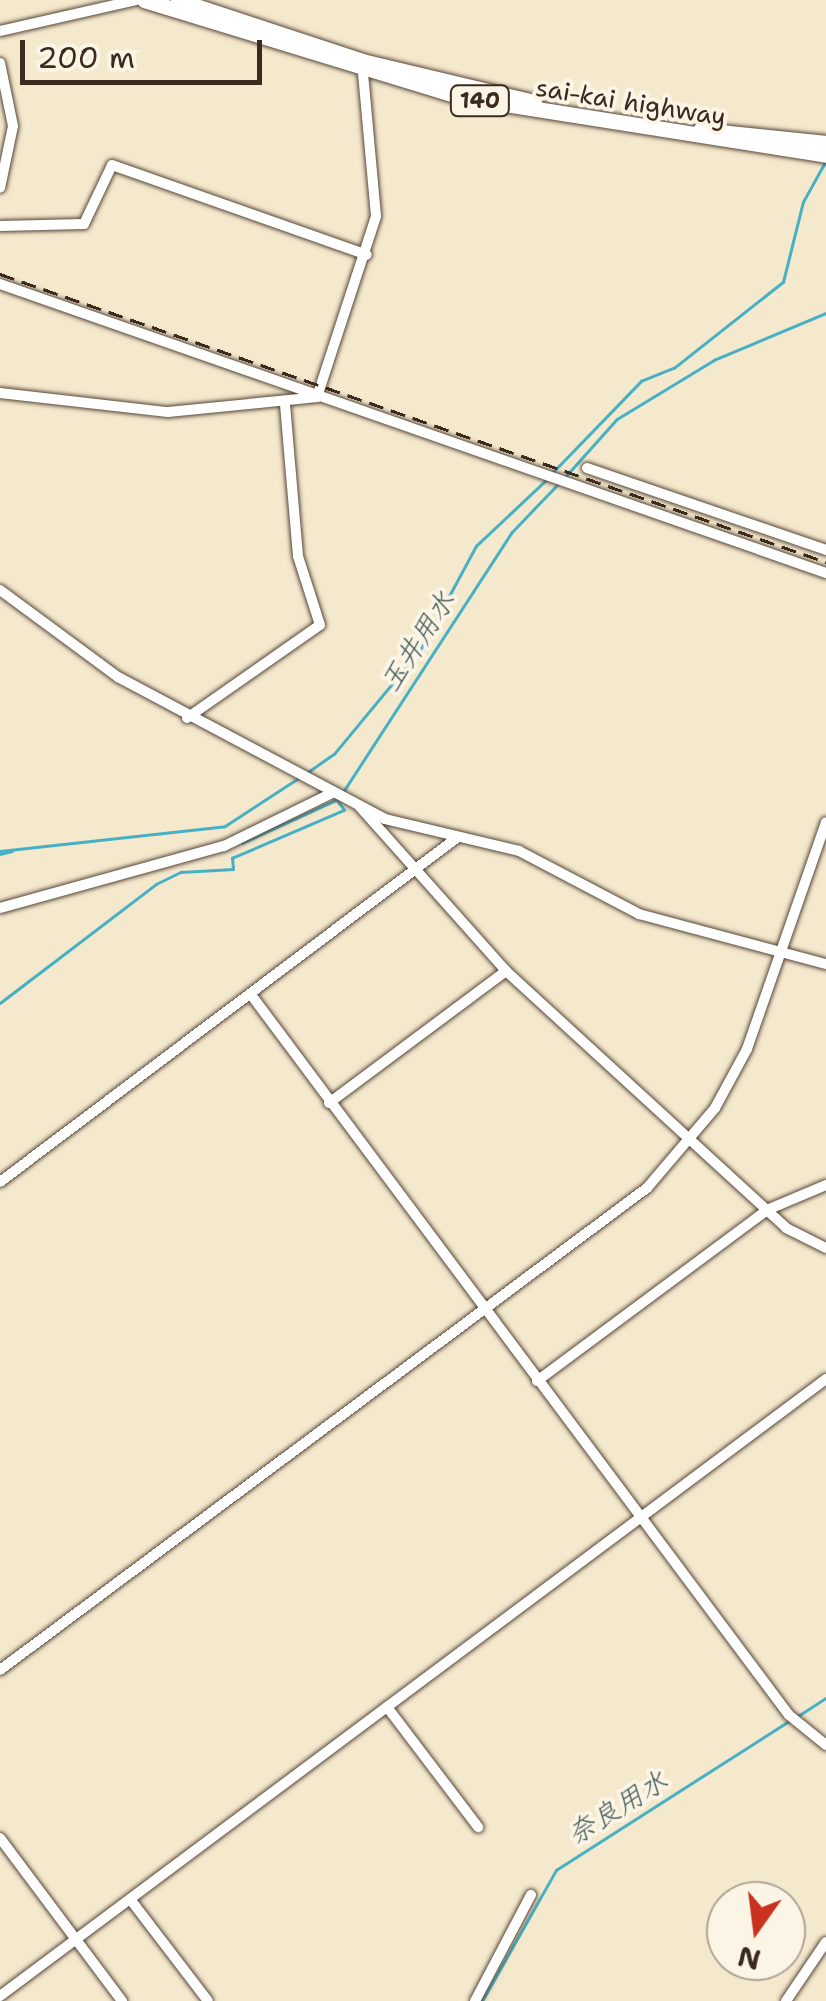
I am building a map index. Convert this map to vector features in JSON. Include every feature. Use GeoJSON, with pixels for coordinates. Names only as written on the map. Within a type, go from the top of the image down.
{"type":"FeatureCollection","features":[{"type":"Feature","properties":{"kind":"highway","name":"sai-kai highway"},"geometry":{"type":"LineString","coordinates":[[144,0],[362,66],[563,113],[826,154]]}},
{"type":"Feature","properties":{"kind":"highway","name":"sai-kai highway"},"geometry":{"type":"LineString","coordinates":[[178,0],[362,66]]}},
{"type":"Feature","properties":{"kind":"highway","name":"sai-kai highway"},"geometry":{"type":"LineString","coordinates":[[692,134],[826,143]]}},
{"type":"Feature","properties":{"kind":"street"},"geometry":{"type":"LineString","coordinates":[[0,31],[136,0]]}},
{"type":"Feature","properties":{"kind":"street"},"geometry":{"type":"LineString","coordinates":[[0,63],[12,126],[0,188]]}},
{"type":"Feature","properties":{"kind":"street"},"geometry":{"type":"LineString","coordinates":[[317,397],[368,256],[376,216],[362,66]]}},
{"type":"Feature","properties":{"kind":"street"},"geometry":{"type":"LineString","coordinates":[[0,226],[84,224],[112,165],[368,256]]}},
{"type":"Feature","properties":{"kind":"street"},"geometry":{"type":"LineString","coordinates":[[0,284],[826,573]]}},
{"type":"Feature","properties":{"kind":"street"},"geometry":{"type":"LineString","coordinates":[[0,393],[168,412],[317,397]]}},
{"type":"Feature","properties":{"kind":"street"},"geometry":{"type":"LineString","coordinates":[[187,718],[320,625],[298,556],[285,403]]}},
{"type":"Feature","properties":{"kind":"street"},"geometry":{"type":"LineString","coordinates":[[587,468],[826,550]]}},
{"type":"Feature","properties":{"kind":"street"},"geometry":{"type":"LineString","coordinates":[[0,590],[187,718],[360,808],[541,860],[639,914],[826,964]]}},
{"type":"Feature","properties":{"kind":"street"},"geometry":{"type":"LineString","coordinates":[[0,908],[224,846],[333,794]]}},
{"type":"Feature","properties":{"kind":"street"},"geometry":{"type":"LineString","coordinates":[[360,808],[413,876],[506,971],[767,1210],[826,1248]]}},
{"type":"Feature","properties":{"kind":"street"},"geometry":{"type":"LineString","coordinates":[[0,1670],[647,1188],[692,1140],[747,1049],[822,848],[826,822]]}},
{"type":"Feature","properties":{"kind":"street"},"geometry":{"type":"LineString","coordinates":[[0,1182],[413,876],[458,837]]}},
{"type":"Feature","properties":{"kind":"street"},"geometry":{"type":"LineString","coordinates":[[329,1102],[506,971]]}},
{"type":"Feature","properties":{"kind":"street"},"geometry":{"type":"LineString","coordinates":[[252,996],[788,1715],[826,1744]]}},
{"type":"Feature","properties":{"kind":"street"},"geometry":{"type":"LineString","coordinates":[[538,1381],[767,1210],[826,1185]]}},
{"type":"Feature","properties":{"kind":"street"},"geometry":{"type":"LineString","coordinates":[[0,1996],[826,1379]]}},
{"type":"Feature","properties":{"kind":"street"},"geometry":{"type":"LineString","coordinates":[[387,1707],[478,1827]]}},
{"type":"Feature","properties":{"kind":"street"},"geometry":{"type":"LineString","coordinates":[[0,1838],[122,2001]]}},
{"type":"Feature","properties":{"kind":"street"},"geometry":{"type":"LineString","coordinates":[[475,2001],[531,1895]]}},
{"type":"Feature","properties":{"kind":"street"},"geometry":{"type":"LineString","coordinates":[[130,1899],[208,2001]]}},
{"type":"Feature","properties":{"kind":"street"},"geometry":{"type":"LineString","coordinates":[[786,2001],[826,1942]]}},
{"type":"Feature","properties":{"kind":"waterway"},"geometry":{"type":"LineString","coordinates":[[552,473],[641,381],[674,368],[783,282],[803,202],[824,164]]}},
{"type":"Feature","properties":{"kind":"waterway","name":"玉井用水"},"geometry":{"type":"LineString","coordinates":[[564,478],[617,419],[714,360],[826,313]]}},
{"type":"Feature","properties":{"kind":"waterway"},"geometry":{"type":"LineString","coordinates":[[308,772],[334,754],[420,650],[476,546],[547,479]]}},
{"type":"Feature","properties":{"kind":"waterway","name":"玉井用水"},"geometry":{"type":"LineString","coordinates":[[343,792],[511,533],[558,484]]}},
{"type":"Feature","properties":{"kind":"waterway"},"geometry":{"type":"LineString","coordinates":[[0,851],[225,826],[297,779]]}},
{"type":"Feature","properties":{"kind":"waterway","name":"玉井用水"},"geometry":{"type":"LineString","coordinates":[[242,843],[338,799]]}},
{"type":"Feature","properties":{"kind":"waterway"},"geometry":{"type":"LineString","coordinates":[[0,1003],[156,884],[181,872],[233,869],[232,858],[344,810],[338,802]]}},
{"type":"Feature","properties":{"kind":"waterway"},"geometry":{"type":"LineString","coordinates":[[0,854],[12,851]]}},
{"type":"Feature","properties":{"kind":"waterway","name":"奈良用水"},"geometry":{"type":"LineString","coordinates":[[798,1716],[826,1698]]}},
{"type":"Feature","properties":{"kind":"waterway","name":"奈良用水"},"geometry":{"type":"LineString","coordinates":[[482,2001],[556,1870],[791,1720]]}},
{"type":"Feature","properties":{"kind":"railway"},"geometry":{"type":"LineString","coordinates":[[0,274],[826,562]]}}]}
